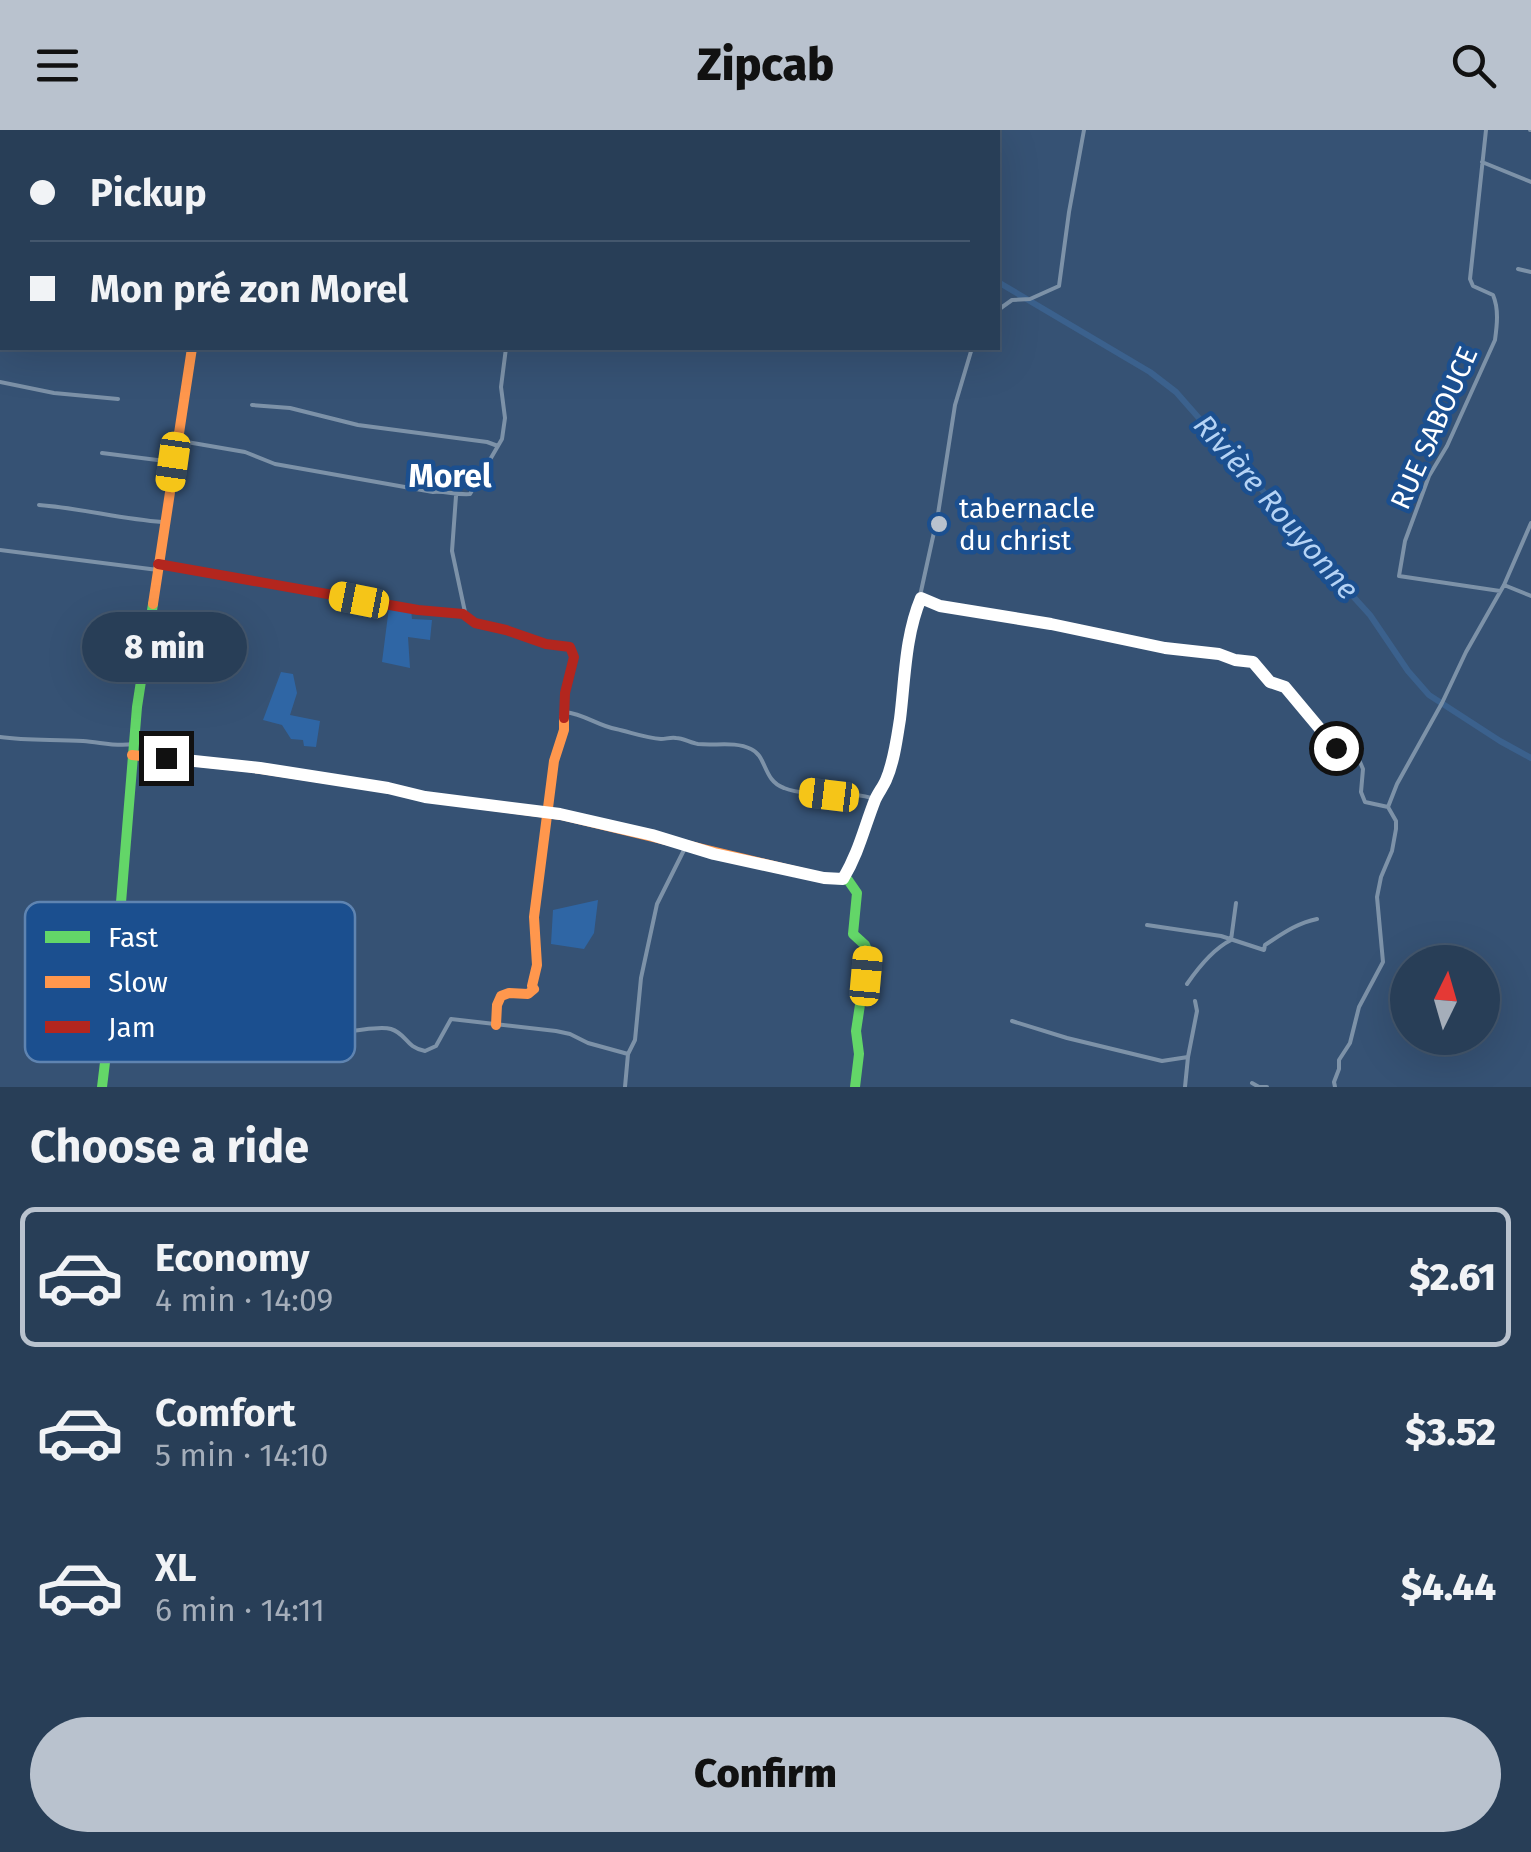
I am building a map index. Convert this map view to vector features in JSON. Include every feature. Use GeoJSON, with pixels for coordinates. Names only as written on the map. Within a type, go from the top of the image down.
{"type":"FeatureCollection","features":[{"type":"Feature","properties":{"kind":"street"},"geometry":{"type":"LineString","coordinates":[[1000,309],[1012,300],[1030,298],[1059,286],[1084,130]]}},
{"type":"Feature","properties":{"kind":"street","name":"RUE SABOUCE"},"geometry":{"type":"LineString","coordinates":[[1486,130],[1470,279],[1473,286],[1493,295],[1496,301],[1495,340],[1447,446],[1429,476],[1405,541],[1399,576],[1500,591]]}},
{"type":"Feature","properties":{"kind":"street"},"geometry":{"type":"LineString","coordinates":[[1482,162],[1531,182]]}},
{"type":"Feature","properties":{"kind":"street"},"geometry":{"type":"LineString","coordinates":[[1518,270],[1531,272]]}},
{"type":"Feature","properties":{"kind":"street"},"geometry":{"type":"LineString","coordinates":[[120,902],[133,749],[192,350]]}},
{"type":"Feature","properties":{"kind":"street"},"geometry":{"type":"LineString","coordinates":[[176,440],[245,452],[274,464],[432,492],[445,491],[456,496],[470,494],[502,439],[505,418],[501,387],[506,350]]}},
{"type":"Feature","properties":{"kind":"street"},"geometry":{"type":"LineString","coordinates":[[843,879],[892,762],[907,655],[938,514],[955,404],[971,350]]}},
{"type":"Feature","properties":{"kind":"street"},"geometry":{"type":"LineString","coordinates":[[0,382],[54,394],[118,399]]}},
{"type":"Feature","properties":{"kind":"street"},"geometry":{"type":"LineString","coordinates":[[252,406],[290,408],[358,425],[498,446]]}},
{"type":"Feature","properties":{"kind":"street"},"geometry":{"type":"LineString","coordinates":[[102,453],[173,462]]}},
{"type":"Feature","properties":{"kind":"street"},"geometry":{"type":"LineString","coordinates":[[456,496],[452,551],[465,617]]}},
{"type":"Feature","properties":{"kind":"street"},"geometry":{"type":"LineString","coordinates":[[38,505],[165,522]]}},
{"type":"Feature","properties":{"kind":"street"},"geometry":{"type":"LineString","coordinates":[[1335,1087],[1339,1060],[1350,1043],[1360,1007],[1383,962],[1377,897],[1396,828],[1388,807],[1504,585],[1531,523]]}},
{"type":"Feature","properties":{"kind":"street"},"geometry":{"type":"LineString","coordinates":[[0,550],[158,567],[463,614],[480,625],[570,647],[574,657],[565,694],[564,730],[554,761],[534,917],[534,989],[528,994],[501,996],[496,1025]]}},
{"type":"Feature","properties":{"kind":"street"},"geometry":{"type":"LineString","coordinates":[[1504,585],[1531,596]]}},
{"type":"Feature","properties":{"kind":"street"},"geometry":{"type":"LineString","coordinates":[[921,598],[940,606],[1253,662],[1270,682],[1285,687],[1336,748],[1360,762],[1365,802],[1388,807]]}},
{"type":"Feature","properties":{"kind":"street"},"geometry":{"type":"LineString","coordinates":[[566,712],[658,739],[746,747],[761,756],[771,780],[786,789],[875,799]]}},
{"type":"Feature","properties":{"kind":"street"},"geometry":{"type":"LineString","coordinates":[[0,737],[89,742],[425,797],[548,812],[814,876],[848,880],[856,893],[853,934],[868,952],[856,1032],[860,1054],[856,1087]]}},
{"type":"Feature","properties":{"kind":"street"},"geometry":{"type":"LineString","coordinates":[[625,1087],[628,1054],[635,1040],[641,978],[658,904],[686,846]]}},
{"type":"Feature","properties":{"kind":"street"},"geometry":{"type":"LineString","coordinates":[[1231,940],[1236,903]]}},
{"type":"Feature","properties":{"kind":"street"},"geometry":{"type":"LineString","coordinates":[[1147,925],[1220,936],[1264,950],[1284,932],[1302,922],[1316,920]]}},
{"type":"Feature","properties":{"kind":"street"},"geometry":{"type":"LineString","coordinates":[[1187,984],[1224,942],[1231,940]]}},
{"type":"Feature","properties":{"kind":"street"},"geometry":{"type":"LineString","coordinates":[[1185,1087],[1195,1001]]}},
{"type":"Feature","properties":{"kind":"street"},"geometry":{"type":"LineString","coordinates":[[355,1031],[388,1028],[399,1033],[411,1047],[425,1051],[436,1046],[451,1019],[556,1031],[628,1054]]}},
{"type":"Feature","properties":{"kind":"street"},"geometry":{"type":"LineString","coordinates":[[1012,1021],[1162,1061],[1188,1057]]}},
{"type":"Feature","properties":{"kind":"street"},"geometry":{"type":"LineString","coordinates":[[102,1087],[105,1062]]}},
{"type":"Feature","properties":{"kind":"street"},"geometry":{"type":"LineString","coordinates":[[1252,1083],[1267,1087]]}},
{"type":"Feature","properties":{"kind":"shaded area"},"geometry":{"type":"Polygon","coordinates":[[[389,607],[411,610],[412,619],[432,620],[430,640],[408,637],[410,668],[382,662],[389,607]]]}},
{"type":"Feature","properties":{"kind":"shaded area"},"geometry":{"type":"Polygon","coordinates":[[[281,672],[293,674],[297,693],[290,715],[320,721],[316,747],[304,746],[303,740],[291,739],[282,725],[263,720],[281,672]]]}},
{"type":"Feature","properties":{"kind":"shaded area"},"geometry":{"type":"Polygon","coordinates":[[[598,900],[594,933],[584,949],[551,944],[553,910],[598,900]]]}},
{"type":"Feature","properties":{"kind":"waterway","name":"Rivière Rouyonne"},"geometry":{"type":"LineString","coordinates":[[1000,283],[1150,372],[1176,392],[1370,615],[1429,695],[1531,758]]}},
{"type":"Feature","properties":{"kind":"traffic: fast"},"geometry":{"type":"LineString","coordinates":[[121,902],[137,707],[153,604]]}},
{"type":"Feature","properties":{"kind":"traffic: fast"},"geometry":{"type":"LineString","coordinates":[[824,878],[848,880],[857,893],[853,934],[868,952],[856,1031],[859,1054],[855,1087]]}},
{"type":"Feature","properties":{"kind":"traffic: fast"},"geometry":{"type":"LineString","coordinates":[[102,1087],[105,1062]]}},
{"type":"Feature","properties":{"kind":"traffic: slow"},"geometry":{"type":"LineString","coordinates":[[153,604],[192,350]]}},
{"type":"Feature","properties":{"kind":"traffic: slow"},"geometry":{"type":"LineString","coordinates":[[496,1025],[501,996],[528,994],[534,989],[534,917],[554,761],[564,718]]}},
{"type":"Feature","properties":{"kind":"traffic: slow"},"geometry":{"type":"LineString","coordinates":[[132,755],[248,767],[561,815],[824,878]]}},
{"type":"Feature","properties":{"kind":"traffic: jam"},"geometry":{"type":"LineString","coordinates":[[158,564],[418,610],[463,614],[475,623],[570,647],[574,657],[565,693],[564,718]]}},
{"type":"Feature","properties":{"kind":"place","name":"tabernacle du christ"},"geometry":{"type":"Point","coordinates":[939,524]}},
{"type":"Feature","properties":{"kind":"district","name":"Morel"},"geometry":{"type":"Point","coordinates":[450,476]}},
{"type":"Feature","properties":{"kind":"route"},"geometry":{"type":"LineString","coordinates":[[166,758],[260,768],[425,797],[560,814],[714,854],[843,879],[892,762],[907,655],[921,598],[940,606],[1253,662],[1270,682],[1285,687],[1336,748]]}}]}
